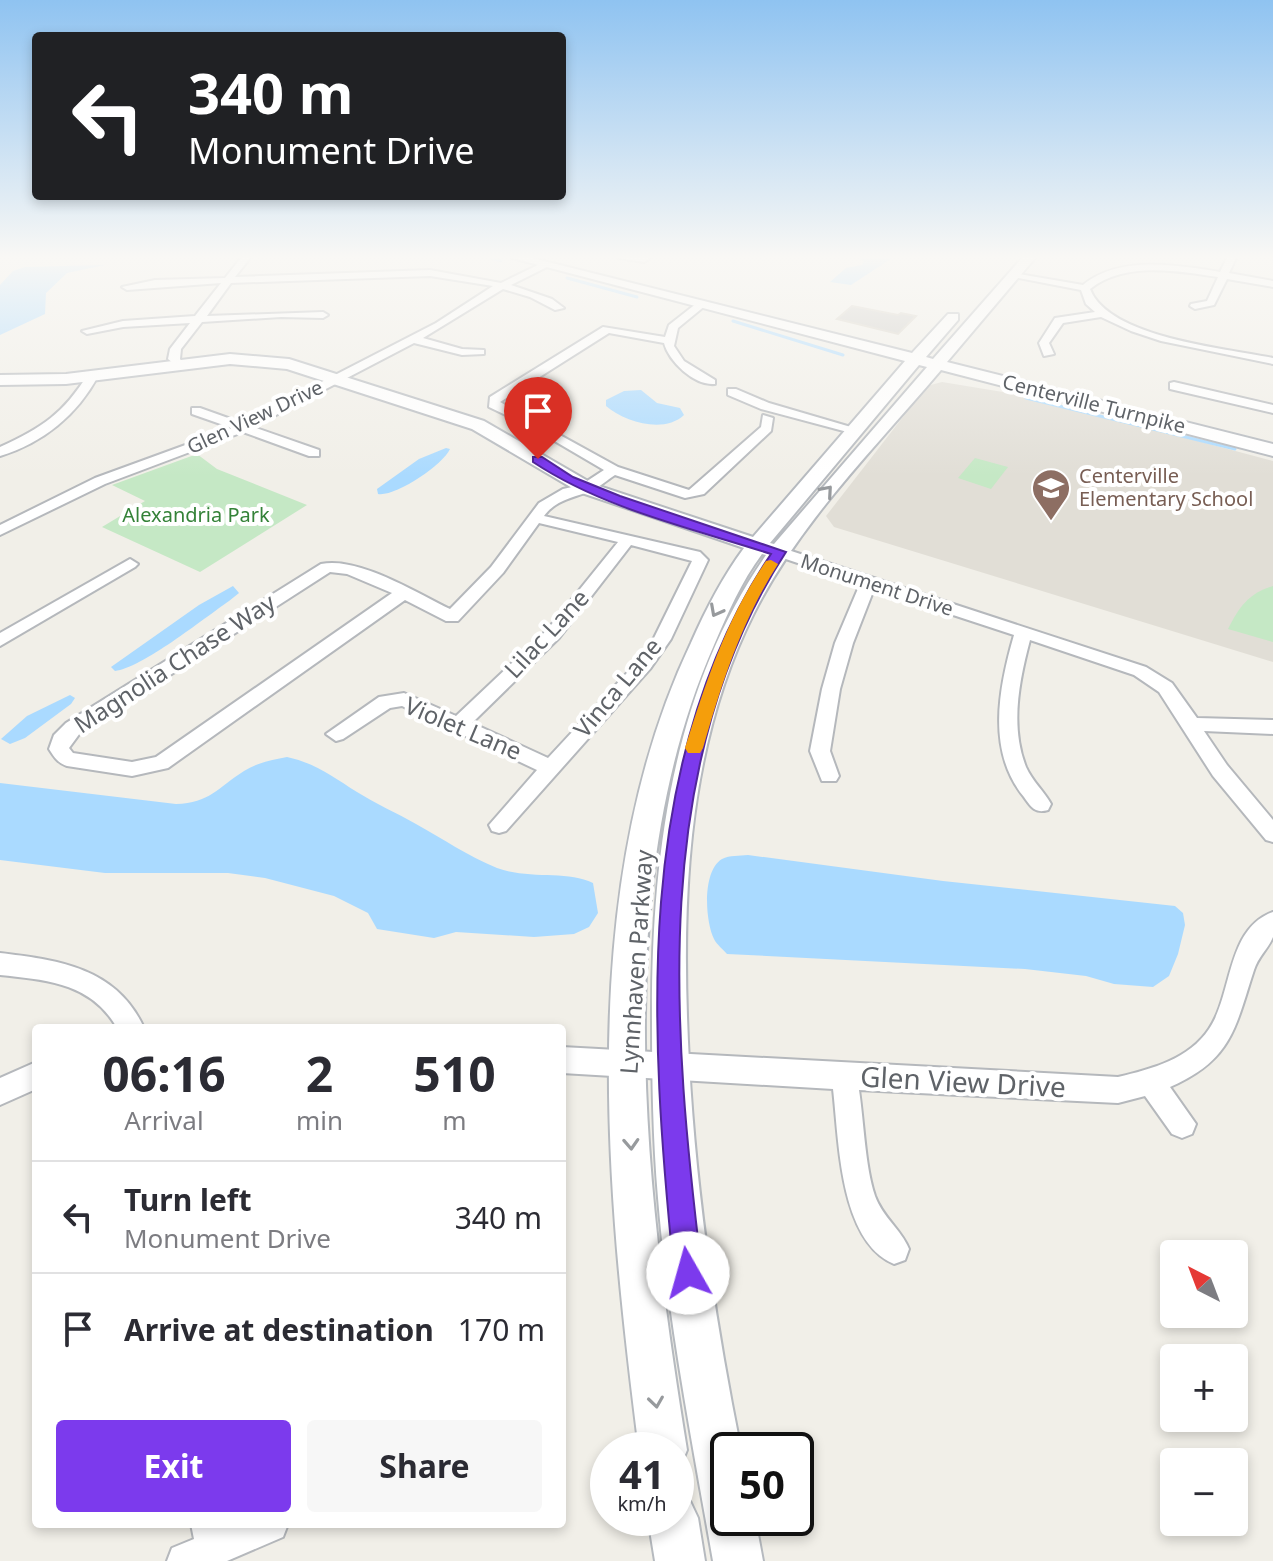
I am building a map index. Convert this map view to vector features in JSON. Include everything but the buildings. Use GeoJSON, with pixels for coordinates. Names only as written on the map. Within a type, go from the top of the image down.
{"type":"FeatureCollection","features":[{"type":"Feature","properties":{"kind":"main road","name":"Centerville Turnpike"},"geometry":{"type":"LineString","coordinates":[[803,331],[1272,446]]}},
{"type":"Feature","properties":{"kind":"main road","name":"Lynnhaven Parkway"},"geometry":{"type":"LineString","coordinates":[[714,1432],[684,1246],[674,1153],[668,982],[670,920],[681,813],[690,767],[710,688],[768,549],[855,430],[941,331]]}},
{"type":"Feature","properties":{"kind":"main road","name":"Lynnhaven Parkway"},"geometry":{"type":"LineString","coordinates":[[661,1432],[637,1251],[629,1066],[635,914],[645,833],[659,764],[676,703],[703,636],[735,577],[809,513],[966,331]]}},
{"type":"Feature","properties":{"kind":"main road","name":"Monument Drive"},"geometry":{"type":"LineString","coordinates":[[0,380],[48,381],[178,364],[230,359],[261,360],[337,379],[483,426],[586,488],[768,549]]}},
{"type":"Feature","properties":{"kind":"main road"},"geometry":{"type":"LineString","coordinates":[[676,1536],[680,1561]]}},
{"type":"Feature","properties":{"kind":"street"},"geometry":{"type":"LineString","coordinates":[[178,364],[174,359],[176,349],[189,331]]}},
{"type":"Feature","properties":{"kind":"street","name":"Glen View Drive"},"geometry":{"type":"LineString","coordinates":[[0,531],[100,481],[242,427],[426,331]]}},
{"type":"Feature","properties":{"kind":"street"},"geometry":{"type":"LineString","coordinates":[[604,331],[492,402],[613,470],[690,495],[699,491],[767,428],[772,413]]}},
{"type":"Feature","properties":{"kind":"street"},"geometry":{"type":"LineString","coordinates":[[616,331],[668,341]]}},
{"type":"Feature","properties":{"kind":"street"},"geometry":{"type":"LineString","coordinates":[[668,341],[673,331]]}},
{"type":"Feature","properties":{"kind":"street"},"geometry":{"type":"LineString","coordinates":[[1048,354],[1044,343],[1052,331]]}},
{"type":"Feature","properties":{"kind":"street"},"geometry":{"type":"LineString","coordinates":[[1140,331],[1152,336],[1273,361]]}},
{"type":"Feature","properties":{"kind":"street"},"geometry":{"type":"LineString","coordinates":[[413,339],[462,352],[480,352]]}},
{"type":"Feature","properties":{"kind":"street"},"geometry":{"type":"LineString","coordinates":[[668,341],[680,363],[711,382],[734,383],[736,387],[732,392],[772,413],[855,430]]}},
{"type":"Feature","properties":{"kind":"street"},"geometry":{"type":"LineString","coordinates":[[0,452],[40,432],[69,412],[82,398],[92,376]]}},
{"type":"Feature","properties":{"kind":"street"},"geometry":{"type":"LineString","coordinates":[[1174,386],[1273,409]]}},
{"type":"Feature","properties":{"kind":"street"},"geometry":{"type":"LineString","coordinates":[[196,411],[314,453]]}},
{"type":"Feature","properties":{"kind":"street"},"geometry":{"type":"LineString","coordinates":[[483,426],[510,411]]}},
{"type":"Feature","properties":{"kind":"street"},"geometry":{"type":"LineString","coordinates":[[535,518],[550,516],[613,470]]}},
{"type":"Feature","properties":{"kind":"street","name":"Vinca Lane"},"geometry":{"type":"LineString","coordinates":[[499,825],[644,665],[662,639],[700,560],[695,555],[535,518]]}},
{"type":"Feature","properties":{"kind":"street","name":"Magnolia Chase Way"},"geometry":{"type":"LineString","coordinates":[[402,594],[161,763],[132,769],[67,759],[59,749],[61,740],[73,728],[327,567],[342,565],[452,617],[497,570],[535,518]]}},
{"type":"Feature","properties":{"kind":"street","name":"Lilac Lane"},"geometry":{"type":"LineString","coordinates":[[459,724],[553,634],[628,539]]}},
{"type":"Feature","properties":{"kind":"street","name":"Monument Drive"},"geometry":{"type":"LineString","coordinates":[[768,549],[1146,673],[1170,689],[1232,787],[1273,834]]}},
{"type":"Feature","properties":{"kind":"street"},"geometry":{"type":"LineString","coordinates":[[0,640],[130,564]]}},
{"type":"Feature","properties":{"kind":"street"},"geometry":{"type":"LineString","coordinates":[[829,776],[820,751],[831,689],[844,643],[869,582]]}},
{"type":"Feature","properties":{"kind":"street"},"geometry":{"type":"LineString","coordinates":[[1023,633],[1013,674],[1009,739],[1020,780],[1041,804]]}},
{"type":"Feature","properties":{"kind":"street","name":"Violet Lane"},"geometry":{"type":"LineString","coordinates":[[336,734],[385,702],[411,701],[550,767]]}},
{"type":"Feature","properties":{"kind":"street"},"geometry":{"type":"LineString","coordinates":[[1191,724],[1273,727]]}},
{"type":"Feature","properties":{"kind":"street","name":"Glen View Drive"},"geometry":{"type":"LineString","coordinates":[[566,1060],[1118,1090],[1151,1083],[1182,1069],[1204,1052],[1220,1032],[1250,947],[1273,922]]}},
{"type":"Feature","properties":{"kind":"street"},"geometry":{"type":"LineString","coordinates":[[0,964],[73,975],[96,985],[114,999],[129,1024]]}},
{"type":"Feature","properties":{"kind":"street"},"geometry":{"type":"LineString","coordinates":[[844,1076],[861,1198],[878,1233],[894,1249]]}},
{"type":"Feature","properties":{"kind":"street"},"geometry":{"type":"LineString","coordinates":[[0,1092],[32,1077]]}},
{"type":"Feature","properties":{"kind":"street"},"geometry":{"type":"LineString","coordinates":[[1151,1083],[1182,1124]]}},
{"type":"Feature","properties":{"kind":"street"},"geometry":{"type":"LineString","coordinates":[[202,1545],[257,1528]]}},
{"type":"Feature","properties":{"kind":"shaded area","name":"Centerville Elementary School"},"geometry":{"type":"Polygon","coordinates":[[[942,382],[1033,397],[1273,461],[1273,662],[834,527],[826,516],[927,386],[942,382]]]}},
{"type":"Feature","properties":{"kind":"green space","name":"Alexandria Park"},"geometry":{"type":"Polygon","coordinates":[[[197,454],[217,469],[307,505],[200,572],[102,527],[145,501],[112,485],[197,454]]]}},
{"type":"Feature","properties":{"kind":"green space"},"geometry":{"type":"Polygon","coordinates":[[[975,458],[1008,467],[991,489],[958,478],[975,458]]]}},
{"type":"Feature","properties":{"kind":"green space"},"geometry":{"type":"Polygon","coordinates":[[[1273,586],[1273,642],[1228,629],[1246,602],[1273,586]]]}},
{"type":"Feature","properties":{"kind":"water"},"geometry":{"type":"Polygon","coordinates":[[[641,390],[657,403],[680,408],[684,415],[666,424],[645,424],[623,417],[606,406],[606,400],[624,391],[641,390]]]}},
{"type":"Feature","properties":{"kind":"water"},"geometry":{"type":"Polygon","coordinates":[[[450,449],[446,456],[418,479],[386,494],[378,494],[377,489],[419,459],[450,449]]]}},
{"type":"Feature","properties":{"kind":"water"},"geometry":{"type":"Polygon","coordinates":[[[233,586],[239,593],[172,642],[127,668],[115,671],[111,667],[199,605],[233,586]]]}},
{"type":"Feature","properties":{"kind":"water"},"geometry":{"type":"Polygon","coordinates":[[[70,695],[75,698],[71,704],[25,738],[10,744],[1,739],[27,716],[70,695]]]}},
{"type":"Feature","properties":{"kind":"water"},"geometry":{"type":"Polygon","coordinates":[[[287,757],[324,771],[372,801],[497,868],[522,874],[572,877],[593,883],[598,913],[589,927],[574,934],[534,937],[456,932],[434,938],[377,929],[368,913],[334,896],[265,878],[228,873],[105,873],[0,860],[0,783],[188,803],[213,794],[254,766],[287,757]]]}},
{"type":"Feature","properties":{"kind":"water"},"geometry":{"type":"Polygon","coordinates":[[[748,855],[943,881],[1175,906],[1183,913],[1185,925],[1169,976],[1153,987],[1114,984],[1086,976],[1025,969],[727,954],[715,941],[711,931],[707,909],[708,885],[711,874],[722,859],[748,855]]]}},
{"type":"Feature","properties":{"kind":"waterway"},"geometry":{"type":"LineString","coordinates":[[765,331],[843,355]]}},
{"type":"Feature","properties":{"kind":"waterway"},"geometry":{"type":"LineString","coordinates":[[1026,398],[1235,449]]}},
{"type":"Feature","properties":{"kind":"slow traffic"},"geometry":{"type":"LineString","coordinates":[[694,748],[723,654],[751,594],[771,564]]}},
{"type":"Feature","properties":{"kind":"place","name":"Centerville Elementary School"},"geometry":{"type":"Point","coordinates":[1051,522]}},
{"type":"Feature","properties":{"kind":"route"},"geometry":{"type":"LineString","coordinates":[[538,459],[586,488],[779,552],[751,594],[710,688],[681,813],[670,920],[668,982],[674,1153],[688,1273]]}}]}
